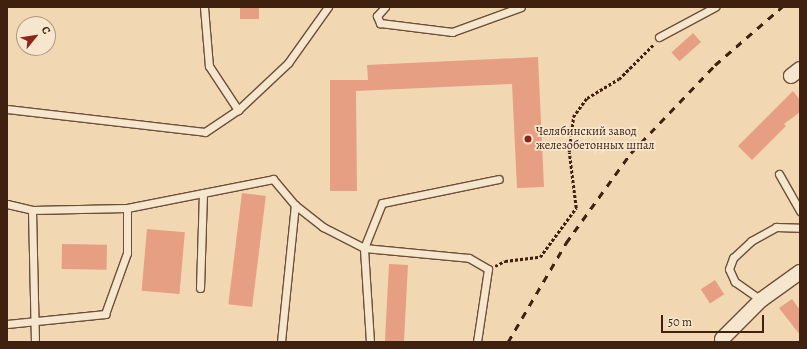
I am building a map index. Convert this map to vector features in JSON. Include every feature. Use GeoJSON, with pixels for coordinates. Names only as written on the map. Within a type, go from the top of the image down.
{"type":"FeatureCollection","features":[{"type":"Feature","properties":{"kind":"street"},"geometry":{"type":"LineString","coordinates":[[722,340],[761,300],[800,272]]}},
{"type":"Feature","properties":{"kind":"lane"},"geometry":{"type":"LineString","coordinates":[[204,7],[210,66],[238,110]]}},
{"type":"Feature","properties":{"kind":"lane"},"geometry":{"type":"LineString","coordinates":[[7,109],[206,132],[238,110],[288,63],[328,7]]}},
{"type":"Feature","properties":{"kind":"lane"},"geometry":{"type":"LineString","coordinates":[[385,7],[377,16],[380,23],[452,32],[521,7]]}},
{"type":"Feature","properties":{"kind":"lane"},"geometry":{"type":"LineString","coordinates":[[659,37],[715,7]]}},
{"type":"Feature","properties":{"kind":"lane"},"geometry":{"type":"LineString","coordinates":[[779,174],[800,211]]}},
{"type":"Feature","properties":{"kind":"lane"},"geometry":{"type":"LineString","coordinates":[[7,204],[32,210],[127,208],[273,179],[295,205],[323,227],[364,248],[469,258],[488,270],[477,342]]}},
{"type":"Feature","properties":{"kind":"lane"},"geometry":{"type":"LineString","coordinates":[[370,342],[364,248],[382,203],[499,180]]}},
{"type":"Feature","properties":{"kind":"lane"},"geometry":{"type":"LineString","coordinates":[[200,288],[203,193]]}},
{"type":"Feature","properties":{"kind":"lane"},"geometry":{"type":"LineString","coordinates":[[281,342],[295,205]]}},
{"type":"Feature","properties":{"kind":"lane"},"geometry":{"type":"LineString","coordinates":[[7,324],[34,324],[105,314],[128,253],[127,208]]}},
{"type":"Feature","properties":{"kind":"lane"},"geometry":{"type":"LineString","coordinates":[[32,210],[35,342]]}},
{"type":"Feature","properties":{"kind":"lane"},"geometry":{"type":"LineString","coordinates":[[761,300],[734,282],[729,269],[733,258],[751,241],[776,227],[800,228]]}},
{"type":"Feature","properties":{"kind":"path"},"geometry":{"type":"LineString","coordinates":[[488,270],[505,261],[540,257],[572,214],[576,208],[569,152],[573,117],[587,98],[619,79],[659,37]]}},
{"type":"Feature","properties":{"kind":"building"},"geometry":{"type":"Polygon","coordinates":[[[240,7],[259,7],[259,19],[240,19],[240,7]]]}},
{"type":"Feature","properties":{"kind":"building"},"geometry":{"type":"Polygon","coordinates":[[[693,33],[701,42],[679,61],[671,52],[693,33]]]}},
{"type":"Feature","properties":{"kind":"building","name":"Челябинский завод железобетонных шпал"},"geometry":{"type":"Polygon","coordinates":[[[538,57],[544,187],[517,188],[512,84],[356,91],[357,191],[330,191],[330,80],[368,80],[367,65],[538,57]]]}},
{"type":"Feature","properties":{"kind":"building"},"geometry":{"type":"Polygon","coordinates":[[[793,91],[800,100],[800,112],[784,124],[786,126],[752,160],[738,146],[793,91]]]}},
{"type":"Feature","properties":{"kind":"building"},"geometry":{"type":"Polygon","coordinates":[[[242,193],[266,196],[252,307],[228,304],[242,193]]]}},
{"type":"Feature","properties":{"kind":"building"},"geometry":{"type":"Polygon","coordinates":[[[147,229],[185,232],[179,294],[142,291],[147,229]]]}},
{"type":"Feature","properties":{"kind":"building"},"geometry":{"type":"Polygon","coordinates":[[[62,244],[107,245],[107,270],[62,269],[62,244]]]}},
{"type":"Feature","properties":{"kind":"building"},"geometry":{"type":"Polygon","coordinates":[[[389,264],[408,265],[404,342],[385,342],[389,264]]]}},
{"type":"Feature","properties":{"kind":"building"},"geometry":{"type":"Polygon","coordinates":[[[715,280],[724,294],[710,304],[701,289],[715,280]]]}},
{"type":"Feature","properties":{"kind":"building"},"geometry":{"type":"Polygon","coordinates":[[[792,299],[800,310],[800,335],[779,308],[792,299]]]}},
{"type":"Feature","properties":{"kind":"railway"},"geometry":{"type":"LineString","coordinates":[[508,342],[566,243],[631,153],[715,65],[782,7]]}},
{"type":"Feature","properties":{"kind":"place","name":"Челябинский завод железобетонных шпал"},"geometry":{"type":"Point","coordinates":[528,139]}}]}
